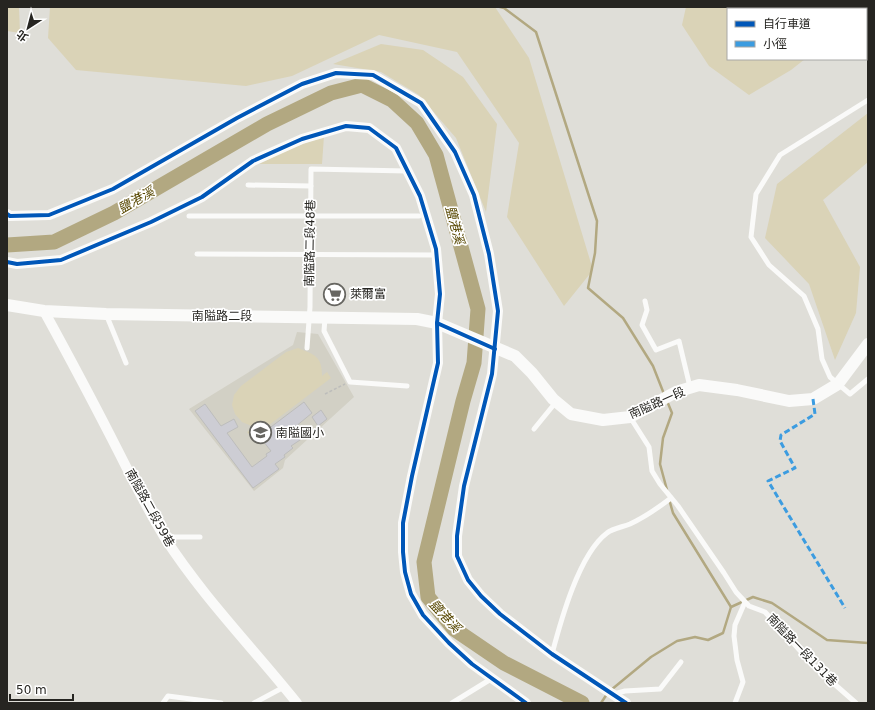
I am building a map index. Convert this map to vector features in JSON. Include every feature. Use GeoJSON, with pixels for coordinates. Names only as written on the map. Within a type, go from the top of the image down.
{"type":"FeatureCollection","features":[{"type":"Feature","properties":{"kind":"street"},"geometry":{"type":"LineString","coordinates":[[7,214],[10,216],[49,215],[113,189],[237,118],[302,84],[336,73],[373,75],[421,103],[455,152],[474,195],[490,254],[498,310],[492,374],[464,486],[457,536],[457,556],[468,580],[481,596],[500,614],[552,654],[626,703]]}},
{"type":"Feature","properties":{"kind":"street"},"geometry":{"type":"LineString","coordinates":[[7,262],[17,264],[61,260],[151,222],[202,197],[253,161],[302,139],[346,126],[369,128],[396,148],[420,196],[437,255],[440,294],[437,323],[438,363],[412,476],[403,523],[405,572],[411,594],[424,614],[449,643],[491,679],[526,703]]}},
{"type":"Feature","properties":{"kind":"street","name":"南隘路二段"},"geometry":{"type":"LineString","coordinates":[[7,305],[44,311],[106,314],[309,316],[417,319],[437,323],[495,349]]}},
{"type":"Feature","properties":{"kind":"street","name":"南隘路二段59巷"},"geometry":{"type":"LineString","coordinates":[[44,311],[164,537],[207,596],[297,703]]}},
{"type":"Feature","properties":{"kind":"street","name":"南隘路一段"},"geometry":{"type":"LineString","coordinates":[[495,349],[514,356],[532,373],[556,402],[571,414],[603,420],[630,416],[676,392],[699,385],[737,390],[789,401],[813,399],[838,384],[868,344]]}},
{"type":"Feature","properties":{"kind":"lane"},"geometry":{"type":"LineString","coordinates":[[868,100],[780,155],[756,194],[751,237],[768,265],[804,296],[818,329],[822,359],[830,377],[850,394],[868,379]]}},
{"type":"Feature","properties":{"kind":"lane","name":"南隘路二段48巷"},"geometry":{"type":"LineString","coordinates":[[308,348],[311,169],[407,171]]}},
{"type":"Feature","properties":{"kind":"lane"},"geometry":{"type":"LineString","coordinates":[[248,185],[311,186]]}},
{"type":"Feature","properties":{"kind":"lane"},"geometry":{"type":"LineString","coordinates":[[189,216],[419,216]]}},
{"type":"Feature","properties":{"kind":"lane"},"geometry":{"type":"LineString","coordinates":[[197,254],[437,255]]}},
{"type":"Feature","properties":{"kind":"lane"},"geometry":{"type":"LineString","coordinates":[[645,301],[647,310],[642,325],[656,350],[679,341],[690,388]]}},
{"type":"Feature","properties":{"kind":"lane"},"geometry":{"type":"LineString","coordinates":[[106,314],[126,363]]}},
{"type":"Feature","properties":{"kind":"lane"},"geometry":{"type":"LineString","coordinates":[[325,317],[324,332],[350,382],[406,386]]}},
{"type":"Feature","properties":{"kind":"lane"},"geometry":{"type":"LineString","coordinates":[[534,429],[556,402]]}},
{"type":"Feature","properties":{"kind":"lane","name":"南隘路一段131巷"},"geometry":{"type":"LineString","coordinates":[[630,416],[649,447],[652,471],[736,592],[749,606],[765,612],[815,667],[856,703]]}},
{"type":"Feature","properties":{"kind":"lane"},"geometry":{"type":"LineString","coordinates":[[552,654],[564,611],[592,549],[608,532],[630,524],[654,512],[671,498]]}},
{"type":"Feature","properties":{"kind":"lane"},"geometry":{"type":"LineString","coordinates":[[164,537],[200,537]]}},
{"type":"Feature","properties":{"kind":"lane"},"geometry":{"type":"LineString","coordinates":[[735,703],[743,682],[737,660],[734,636],[735,624],[745,602]]}},
{"type":"Feature","properties":{"kind":"lane"},"geometry":{"type":"LineString","coordinates":[[609,691],[660,689],[681,662]]}},
{"type":"Feature","properties":{"kind":"lane"},"geometry":{"type":"LineString","coordinates":[[452,703],[491,679]]}},
{"type":"Feature","properties":{"kind":"lane"},"geometry":{"type":"LineString","coordinates":[[254,703],[284,687]]}},
{"type":"Feature","properties":{"kind":"lane"},"geometry":{"type":"LineString","coordinates":[[163,703],[168,696],[221,703]]}},
{"type":"Feature","properties":{"kind":"path"},"geometry":{"type":"LineString","coordinates":[[324,394],[350,382]]}},
{"type":"Feature","properties":{"kind":"shaded area"},"geometry":{"type":"Polygon","coordinates":[[[7,7],[19,7],[20,33],[7,31],[7,7]]]}},
{"type":"Feature","properties":{"kind":"shaded area"},"geometry":{"type":"Polygon","coordinates":[[[50,7],[495,7],[529,58],[593,270],[564,306],[507,217],[519,143],[457,52],[379,35],[292,76],[246,86],[76,70],[48,38],[50,7]]]}},
{"type":"Feature","properties":{"kind":"shaded area"},"geometry":{"type":"Polygon","coordinates":[[[686,7],[868,7],[867,14],[867,8],[727,8],[727,60],[804,60],[791,70],[749,95],[709,66],[682,25],[686,7]]]}},
{"type":"Feature","properties":{"kind":"shaded area"},"geometry":{"type":"Polygon","coordinates":[[[381,44],[423,50],[463,77],[497,124],[486,212],[456,138],[419,95],[381,72],[333,64],[381,44]]]}},
{"type":"Feature","properties":{"kind":"shaded area"},"geometry":{"type":"Polygon","coordinates":[[[868,113],[868,162],[823,200],[860,267],[856,313],[835,360],[809,284],[765,238],[777,184],[868,113]]]}},
{"type":"Feature","properties":{"kind":"shaded area"},"geometry":{"type":"Polygon","coordinates":[[[324,136],[322,164],[259,164],[292,148],[324,136]]]}},
{"type":"Feature","properties":{"kind":"shaded area","name":"南隘國小"},"geometry":{"type":"Polygon","coordinates":[[[297,332],[318,334],[354,397],[285,460],[283,468],[254,491],[189,409],[293,345],[297,332]]]}},
{"type":"Feature","properties":{"kind":"shaded area"},"geometry":{"type":"Polygon","coordinates":[[[298,348],[316,357],[321,364],[322,376],[327,372],[331,378],[252,438],[247,432],[254,427],[242,422],[235,414],[232,405],[234,395],[241,386],[286,352],[298,348]]]}},
{"type":"Feature","properties":{"kind":"building"},"geometry":{"type":"Polygon","coordinates":[[[304,402],[312,413],[295,427],[303,438],[291,446],[293,448],[284,455],[285,457],[275,464],[279,469],[253,488],[195,411],[205,404],[221,426],[234,419],[238,427],[227,433],[252,467],[267,456],[266,454],[271,451],[259,436],[304,402]]]}},
{"type":"Feature","properties":{"kind":"building"},"geometry":{"type":"Polygon","coordinates":[[[321,410],[327,419],[318,426],[312,417],[321,410]]]}},
{"type":"Feature","properties":{"kind":"waterway"},"geometry":{"type":"LineString","coordinates":[[500,7],[504,8],[536,32],[597,221],[595,253],[588,288],[623,318],[653,366],[664,394]]}},
{"type":"Feature","properties":{"kind":"waterway","name":"鹽港溪"},"geometry":{"type":"LineString","coordinates":[[7,245],[54,242],[114,213],[267,124],[331,93],[362,85],[392,100],[417,123],[436,155],[478,309],[474,363],[463,401],[424,562],[428,597],[454,629],[504,663],[582,703]]}},
{"type":"Feature","properties":{"kind":"waterway"},"geometry":{"type":"LineString","coordinates":[[667,401],[672,413],[663,438],[660,464],[667,490]]}},
{"type":"Feature","properties":{"kind":"waterway"},"geometry":{"type":"LineString","coordinates":[[669,499],[673,513],[731,607]]}},
{"type":"Feature","properties":{"kind":"waterway"},"geometry":{"type":"LineString","coordinates":[[611,690],[651,657],[677,641],[695,637],[708,640],[723,633],[731,607],[753,597],[772,603],[827,640],[868,643]]}},
{"type":"Feature","properties":{"kind":"waterway"},"geometry":{"type":"LineString","coordinates":[[601,703],[607,694]]}},
{"type":"Feature","properties":{"kind":"marked path"},"geometry":{"type":"LineString","coordinates":[[813,399],[815,414],[781,435],[780,441],[795,468],[768,481],[845,608]]}},
{"type":"Feature","properties":{"kind":"cycle path"},"geometry":{"type":"LineString","coordinates":[[7,214],[10,216],[49,215],[113,189],[237,118],[302,84],[336,73],[373,75],[421,103],[455,152],[474,195],[489,254],[498,311],[492,374],[464,486],[457,536],[457,556],[468,580],[481,596],[500,614],[552,654],[626,703]]}},
{"type":"Feature","properties":{"kind":"cycle path"},"geometry":{"type":"LineString","coordinates":[[7,262],[17,264],[61,260],[151,222],[202,197],[253,161],[302,139],[346,126],[369,128],[396,148],[420,196],[436,249],[440,294],[437,323],[438,363],[412,476],[403,523],[405,572],[411,594],[423,615],[449,643],[472,664],[526,703]]}},
{"type":"Feature","properties":{"kind":"cycle path"},"geometry":{"type":"LineString","coordinates":[[437,323],[495,349]]}},
{"type":"Feature","properties":{"kind":"place","name":"萊爾富"},"geometry":{"type":"Point","coordinates":[334,294]}},
{"type":"Feature","properties":{"kind":"place","name":"南隘國小"},"geometry":{"type":"Point","coordinates":[261,433]}}]}
